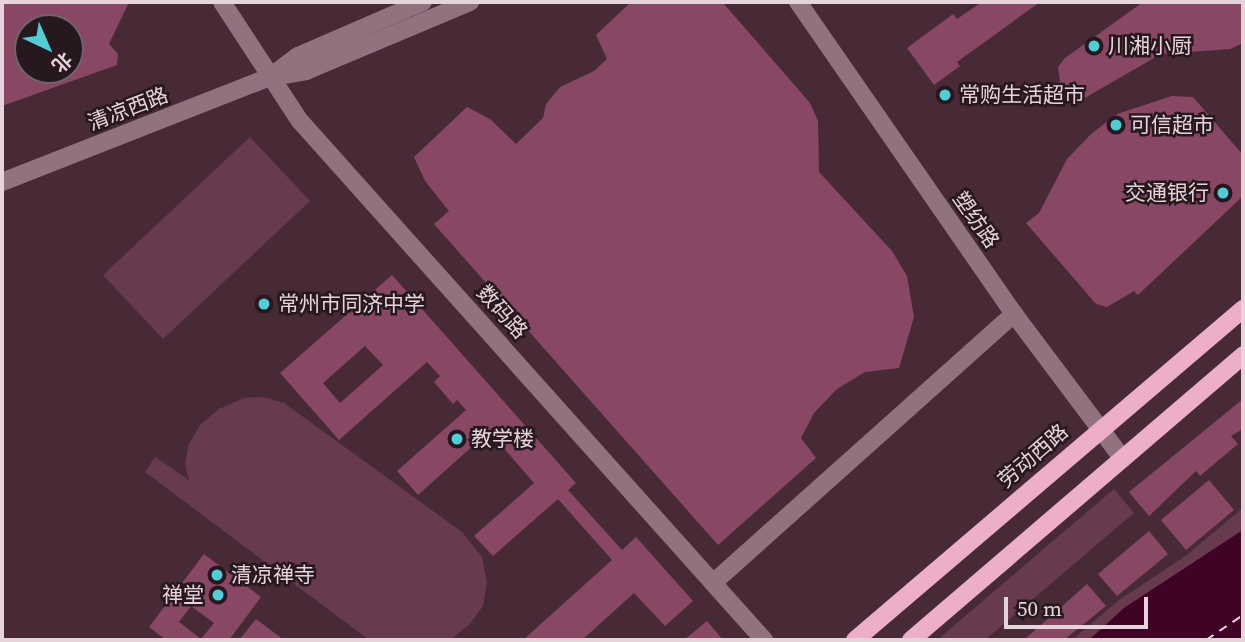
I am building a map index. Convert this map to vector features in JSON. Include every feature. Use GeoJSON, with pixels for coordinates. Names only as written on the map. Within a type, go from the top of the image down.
{"type":"FeatureCollection","features":[{"type":"Feature","properties":{"kind":"main road","name":"劳动西路"},"geometry":{"type":"LineString","coordinates":[[855,640],[1098,429],[1243,309]]}},
{"type":"Feature","properties":{"kind":"main road"},"geometry":{"type":"LineString","coordinates":[[911,640],[1243,355]]}},
{"type":"Feature","properties":{"kind":"street","name":"数码路"},"geometry":{"type":"LineString","coordinates":[[222,2],[300,121],[764,640]]}},
{"type":"Feature","properties":{"kind":"street","name":"清凉西路"},"geometry":{"type":"LineString","coordinates":[[270,77],[298,56],[423,2]]}},
{"type":"Feature","properties":{"kind":"street","name":"清凉西路"},"geometry":{"type":"LineString","coordinates":[[2,182],[270,77],[306,71],[470,2]]}},
{"type":"Feature","properties":{"kind":"street","name":"塑纺路"},"geometry":{"type":"LineString","coordinates":[[797,2],[1014,314],[1098,429],[1124,459]]}},
{"type":"Feature","properties":{"kind":"street"},"geometry":{"type":"LineString","coordinates":[[713,583],[1014,314]]}},
{"type":"Feature","properties":{"kind":"shaded area"},"geometry":{"type":"Polygon","coordinates":[[[250,137],[310,201],[163,339],[103,275],[250,137]]]}},
{"type":"Feature","properties":{"kind":"shaded area"},"geometry":{"type":"Polygon","coordinates":[[[263,397],[284,403],[462,532],[482,557],[487,583],[483,606],[469,625],[450,640],[369,640],[145,472],[155,457],[189,480],[185,465],[188,446],[200,425],[219,409],[244,398],[263,397]]]}},
{"type":"Feature","properties":{"kind":"shaded area"},"geometry":{"type":"Polygon","coordinates":[[[1114,489],[1134,513],[985,640],[937,640],[1114,489]]]}},
{"type":"Feature","properties":{"kind":"shaded area"},"geometry":{"type":"Polygon","coordinates":[[[1243,508],[1243,530],[1124,608],[1089,640],[1072,640],[1118,601],[1188,554],[1243,508]]]}},
{"type":"Feature","properties":{"kind":"shaded area"},"geometry":{"type":"Polygon","coordinates":[[[1243,530],[1243,640],[1089,640],[1124,608],[1243,530]]]}},
{"type":"Feature","properties":{"kind":"building"},"geometry":{"type":"Polygon","coordinates":[[[2,2],[129,2],[109,44],[118,54],[117,65],[84,77],[84,14],[14,14],[14,84],[64,84],[2,106],[2,2]]]}},
{"type":"Feature","properties":{"kind":"building"},"geometry":{"type":"Polygon","coordinates":[[[631,2],[724,4],[810,103],[818,121],[819,172],[892,251],[907,276],[914,317],[899,368],[865,372],[837,389],[814,413],[801,438],[816,458],[718,545],[434,224],[449,211],[425,181],[414,157],[467,107],[490,119],[516,144],[543,118],[546,104],[560,87],[594,71],[607,59],[596,35],[631,2]]]}},
{"type":"Feature","properties":{"kind":"building"},"geometry":{"type":"Polygon","coordinates":[[[982,2],[1040,2],[957,62],[960,66],[934,85],[907,48],[953,14],[957,19],[982,2]]]}},
{"type":"Feature","properties":{"kind":"building"},"geometry":{"type":"Polygon","coordinates":[[[1143,2],[1243,2],[1243,43],[1230,49],[1161,54],[1083,99],[1061,89],[1058,67],[1065,58],[1143,2]]]}},
{"type":"Feature","properties":{"kind":"building"},"geometry":{"type":"Polygon","coordinates":[[[1172,96],[1193,97],[1243,155],[1243,196],[1138,295],[1134,291],[1107,307],[1096,304],[1026,223],[1039,213],[1067,159],[1091,134],[1117,114],[1172,96]]]}},
{"type":"Feature","properties":{"kind":"building"},"geometry":{"type":"Polygon","coordinates":[[[392,275],[576,483],[568,490],[622,550],[636,537],[693,601],[665,626],[634,593],[582,640],[523,640],[612,560],[558,499],[493,556],[474,536],[534,483],[495,438],[491,441],[485,435],[418,495],[397,471],[466,410],[457,400],[453,404],[434,382],[440,376],[427,362],[339,440],[280,373],[392,275]],[[365,346],[323,383],[340,403],[383,365],[365,346]]]}},
{"type":"Feature","properties":{"kind":"building"},"geometry":{"type":"Polygon","coordinates":[[[1243,399],[1243,429],[1231,436],[1238,444],[1200,476],[1196,471],[1149,516],[1129,492],[1243,399]]]}},
{"type":"Feature","properties":{"kind":"building"},"geometry":{"type":"Polygon","coordinates":[[[1209,480],[1234,510],[1186,550],[1161,520],[1209,480]]]}},
{"type":"Feature","properties":{"kind":"building"},"geometry":{"type":"Polygon","coordinates":[[[1149,531],[1168,554],[1117,596],[1098,574],[1149,531]]]}},
{"type":"Feature","properties":{"kind":"building","name":"禅堂"},"geometry":{"type":"Polygon","coordinates":[[[204,554],[261,597],[229,640],[166,640],[149,627],[204,554]],[[191,606],[179,622],[201,639],[214,623],[191,606]]]}},
{"type":"Feature","properties":{"kind":"building"},"geometry":{"type":"Polygon","coordinates":[[[1087,584],[1106,606],[1064,640],[1024,640],[1087,584]]]}},
{"type":"Feature","properties":{"kind":"building"},"geometry":{"type":"Polygon","coordinates":[[[256,619],[284,640],[239,640],[256,619]]]}},
{"type":"Feature","properties":{"kind":"building"},"geometry":{"type":"Polygon","coordinates":[[[707,621],[723,640],[684,640],[707,621]]]}},
{"type":"Feature","properties":{"kind":"ferry route"},"geometry":{"type":"LineString","coordinates":[[1206,640],[1243,615]]}},
{"type":"Feature","properties":{"kind":"place","name":"川湘小厨"},"geometry":{"type":"Point","coordinates":[1094,46]}},
{"type":"Feature","properties":{"kind":"place","name":"常购生活超市"},"geometry":{"type":"Point","coordinates":[945,95]}},
{"type":"Feature","properties":{"kind":"place","name":"可信超市"},"geometry":{"type":"Point","coordinates":[1116,125]}},
{"type":"Feature","properties":{"kind":"place","name":"交通银行"},"geometry":{"type":"Point","coordinates":[1223,193]}},
{"type":"Feature","properties":{"kind":"place","name":"常州市同济中学"},"geometry":{"type":"Point","coordinates":[264,304]}},
{"type":"Feature","properties":{"kind":"place","name":"教学楼"},"geometry":{"type":"Point","coordinates":[457,439]}},
{"type":"Feature","properties":{"kind":"place","name":"清凉禅寺"},"geometry":{"type":"Point","coordinates":[217,575]}},
{"type":"Feature","properties":{"kind":"place","name":"禅堂"},"geometry":{"type":"Point","coordinates":[218,595]}}]}
